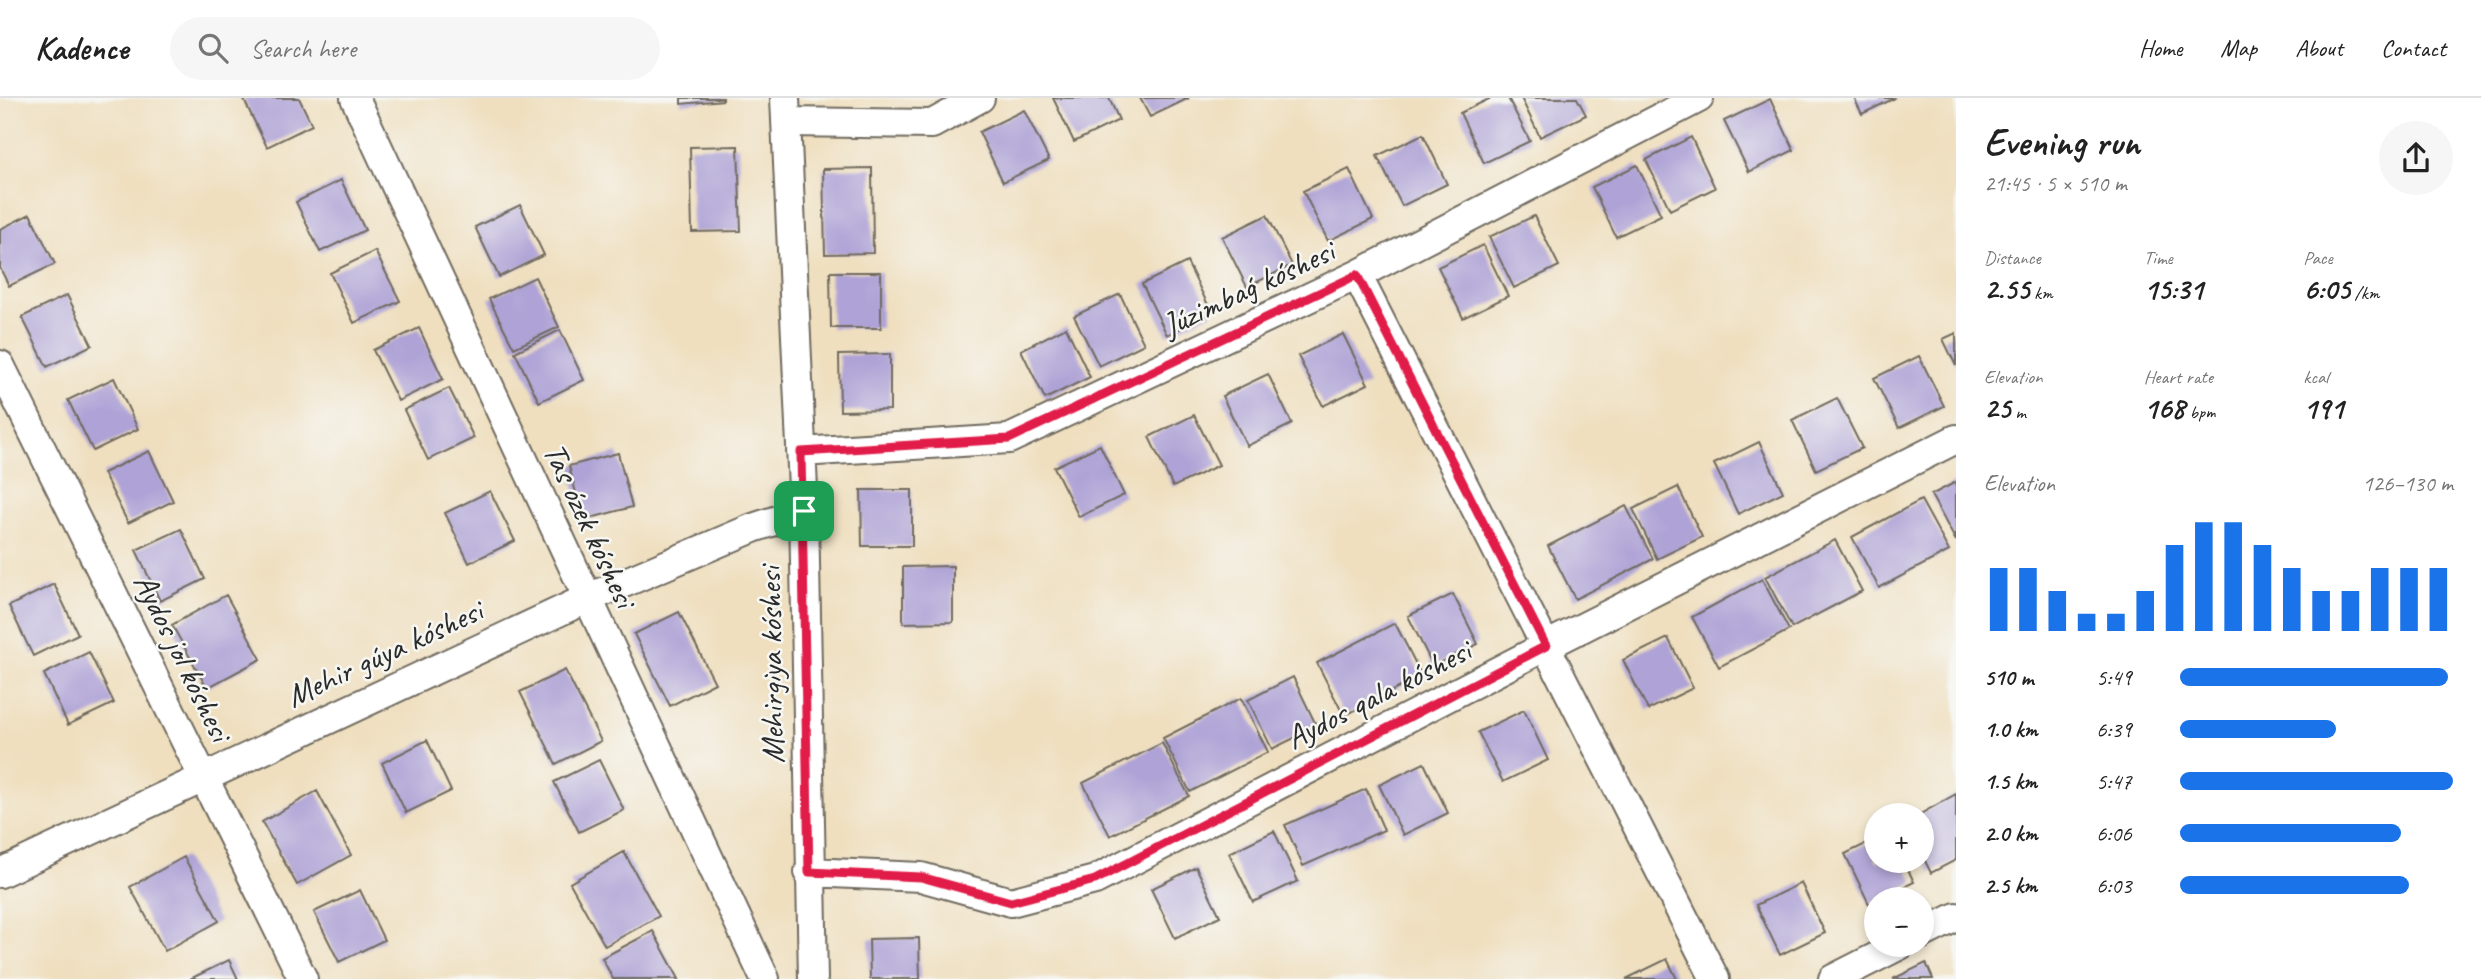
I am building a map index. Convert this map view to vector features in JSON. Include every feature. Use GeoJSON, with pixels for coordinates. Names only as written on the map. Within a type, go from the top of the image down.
{"type":"FeatureCollection","features":[{"type":"Feature","properties":{"kind":"street","name":"Tas ózek kóshesi"},"geometry":{"type":"LineString","coordinates":[[355,98],[765,979]]}},
{"type":"Feature","properties":{"kind":"street"},"geometry":{"type":"LineString","coordinates":[[786,110],[932,124],[980,98]]}},
{"type":"Feature","properties":{"kind":"street","name":"Júzimbaǵ kóshesi"},"geometry":{"type":"LineString","coordinates":[[801,452],[1009,439],[1357,275],[1699,98]]}},
{"type":"Feature","properties":{"kind":"street","name":"Mehirgiya kóshesi"},"geometry":{"type":"LineString","coordinates":[[786,110],[804,511],[813,979]]}},
{"type":"Feature","properties":{"kind":"street"},"geometry":{"type":"LineString","coordinates":[[1357,275],[1715,979]]}},
{"type":"Feature","properties":{"kind":"street","name":"Aydos jol kóshesi"},"geometry":{"type":"LineString","coordinates":[[0,365],[303,979]]}},
{"type":"Feature","properties":{"kind":"street","name":"Aydos qala kóshesi"},"geometry":{"type":"LineString","coordinates":[[809,872],[921,877],[1011,902],[1095,880],[1546,646],[1956,439]]}},
{"type":"Feature","properties":{"kind":"street","name":"Mehir gúyа kóshesi"},"geometry":{"type":"LineString","coordinates":[[0,873],[202,776],[586,599],[753,527],[804,511]]}},
{"type":"Feature","properties":{"kind":"street"},"geometry":{"type":"LineString","coordinates":[[1934,928],[1956,916]]}},
{"type":"Feature","properties":{"kind":"street"},"geometry":{"type":"LineString","coordinates":[[1833,979],[1876,957]]}},
{"type":"Feature","properties":{"kind":"building"},"geometry":{"type":"Polygon","coordinates":[[[243,98],[299,98],[312,125],[267,147],[243,98]]]}},
{"type":"Feature","properties":{"kind":"building"},"geometry":{"type":"Polygon","coordinates":[[[681,98],[723,98],[723,100],[681,104],[681,98]]]}},
{"type":"Feature","properties":{"kind":"building"},"geometry":{"type":"Polygon","coordinates":[[[1053,98],[1109,98],[1119,120],[1074,142],[1053,98]]]}},
{"type":"Feature","properties":{"kind":"building"},"geometry":{"type":"Polygon","coordinates":[[[1140,98],[1189,98],[1150,117],[1140,98]]]}},
{"type":"Feature","properties":{"kind":"building"},"geometry":{"type":"Polygon","coordinates":[[[1491,98],[1508,98],[1530,141],[1484,163],[1460,113],[1491,98]]]}},
{"type":"Feature","properties":{"kind":"building"},"geometry":{"type":"Polygon","coordinates":[[[1521,98],[1577,98],[1586,115],[1540,137],[1521,98]]]}},
{"type":"Feature","properties":{"kind":"building"},"geometry":{"type":"Polygon","coordinates":[[[1854,98],[1895,98],[1862,114],[1854,98]]]}},
{"type":"Feature","properties":{"kind":"building"},"geometry":{"type":"Polygon","coordinates":[[[1770,99],[1794,150],[1749,172],[1724,121],[1770,99]]]}},
{"type":"Feature","properties":{"kind":"building"},"geometry":{"type":"Polygon","coordinates":[[[1024,110],[1049,160],[1003,182],[979,132],[1024,110]]]}},
{"type":"Feature","properties":{"kind":"building"},"geometry":{"type":"Polygon","coordinates":[[[1423,134],[1447,184],[1402,206],[1377,156],[1423,134]]]}},
{"type":"Feature","properties":{"kind":"building"},"geometry":{"type":"Polygon","coordinates":[[[1691,137],[1715,188],[1670,210],[1646,160],[1691,137]]]}},
{"type":"Feature","properties":{"kind":"building"},"geometry":{"type":"Polygon","coordinates":[[[738,146],[741,231],[692,232],[690,147],[738,146]]]}},
{"type":"Feature","properties":{"kind":"building"},"geometry":{"type":"Polygon","coordinates":[[[1637,165],[1661,215],[1616,237],[1592,187],[1637,165]]]}},
{"type":"Feature","properties":{"kind":"building"},"geometry":{"type":"Polygon","coordinates":[[[872,168],[873,253],[825,254],[823,169],[872,168]]]}},
{"type":"Feature","properties":{"kind":"building"},"geometry":{"type":"Polygon","coordinates":[[[1349,169],[1373,219],[1328,241],[1303,191],[1349,169]]]}},
{"type":"Feature","properties":{"kind":"building"},"geometry":{"type":"Polygon","coordinates":[[[341,180],[365,230],[320,252],[296,202],[341,180]]]}},
{"type":"Feature","properties":{"kind":"building"},"geometry":{"type":"Polygon","coordinates":[[[520,205],[544,255],[499,277],[475,227],[520,205]]]}},
{"type":"Feature","properties":{"kind":"building"},"geometry":{"type":"Polygon","coordinates":[[[30,214],[55,264],[9,286],[0,268],[0,229],[30,214]]]}},
{"type":"Feature","properties":{"kind":"building"},"geometry":{"type":"Polygon","coordinates":[[[1267,215],[1292,265],[1247,287],[1222,237],[1267,215]]]}},
{"type":"Feature","properties":{"kind":"building"},"geometry":{"type":"Polygon","coordinates":[[[1534,216],[1559,266],[1514,288],[1489,237],[1534,216]]]}},
{"type":"Feature","properties":{"kind":"building"},"geometry":{"type":"Polygon","coordinates":[[[1483,245],[1508,296],[1463,318],[1438,267],[1483,245]]]}},
{"type":"Feature","properties":{"kind":"building"},"geometry":{"type":"Polygon","coordinates":[[[375,251],[400,301],[354,323],[330,273],[375,251]]]}},
{"type":"Feature","properties":{"kind":"building"},"geometry":{"type":"Polygon","coordinates":[[[1187,262],[1212,313],[1167,335],[1142,284],[1187,262]]]}},
{"type":"Feature","properties":{"kind":"building"},"geometry":{"type":"Polygon","coordinates":[[[830,272],[881,272],[881,328],[831,328],[830,272]]]}},
{"type":"Feature","properties":{"kind":"building"},"geometry":{"type":"Polygon","coordinates":[[[535,277],[559,327],[514,348],[489,299],[535,277]]]}},
{"type":"Feature","properties":{"kind":"building"},"geometry":{"type":"Polygon","coordinates":[[[1120,294],[1144,344],[1099,366],[1074,316],[1120,294]]]}},
{"type":"Feature","properties":{"kind":"building"},"geometry":{"type":"Polygon","coordinates":[[[67,295],[92,345],[47,367],[22,317],[67,295]]]}},
{"type":"Feature","properties":{"kind":"building"},"geometry":{"type":"Polygon","coordinates":[[[1066,327],[1090,377],[1045,399],[1021,350],[1066,327]]]}},
{"type":"Feature","properties":{"kind":"building"},"geometry":{"type":"Polygon","coordinates":[[[419,328],[443,379],[398,401],[373,350],[419,328]]]}},
{"type":"Feature","properties":{"kind":"building"},"geometry":{"type":"Polygon","coordinates":[[[560,330],[584,380],[539,402],[515,352],[560,330]]]}},
{"type":"Feature","properties":{"kind":"building"},"geometry":{"type":"Polygon","coordinates":[[[1956,333],[1956,366],[1943,339],[1956,333]]]}},
{"type":"Feature","properties":{"kind":"building"},"geometry":{"type":"Polygon","coordinates":[[[1343,334],[1368,384],[1323,406],[1298,356],[1343,334]]]}},
{"type":"Feature","properties":{"kind":"building"},"geometry":{"type":"Polygon","coordinates":[[[890,354],[890,410],[840,411],[839,355],[890,354]]]}},
{"type":"Feature","properties":{"kind":"building"},"geometry":{"type":"Polygon","coordinates":[[[1919,356],[1944,406],[1899,428],[1874,378],[1919,356]]]}},
{"type":"Feature","properties":{"kind":"building"},"geometry":{"type":"Polygon","coordinates":[[[1268,374],[1292,424],[1247,446],[1222,396],[1268,374]]]}},
{"type":"Feature","properties":{"kind":"building"},"geometry":{"type":"Polygon","coordinates":[[[114,378],[138,429],[93,451],[68,400],[114,378]]]}},
{"type":"Feature","properties":{"kind":"building"},"geometry":{"type":"Polygon","coordinates":[[[449,388],[474,438],[428,460],[404,410],[449,388]]]}},
{"type":"Feature","properties":{"kind":"building"},"geometry":{"type":"Polygon","coordinates":[[[1837,398],[1862,448],[1816,470],[1792,420],[1837,398]]]}},
{"type":"Feature","properties":{"kind":"building"},"geometry":{"type":"Polygon","coordinates":[[[1194,415],[1219,465],[1173,487],[1149,437],[1194,415]]]}},
{"type":"Feature","properties":{"kind":"building"},"geometry":{"type":"Polygon","coordinates":[[[1759,442],[1783,492],[1738,514],[1714,464],[1759,442]]]}},
{"type":"Feature","properties":{"kind":"building"},"geometry":{"type":"Polygon","coordinates":[[[1100,445],[1124,495],[1079,517],[1054,467],[1100,445]]]}},
{"type":"Feature","properties":{"kind":"building"},"geometry":{"type":"Polygon","coordinates":[[[149,451],[173,501],[128,523],[103,473],[149,451]]]}},
{"type":"Feature","properties":{"kind":"building"},"geometry":{"type":"Polygon","coordinates":[[[618,453],[632,507],[583,520],[569,466],[618,453]]]}},
{"type":"Feature","properties":{"kind":"building"},"geometry":{"type":"Polygon","coordinates":[[[1956,482],[1956,541],[1931,495],[1956,482]]]}},
{"type":"Feature","properties":{"kind":"building"},"geometry":{"type":"Polygon","coordinates":[[[1678,487],[1702,537],[1657,559],[1633,509],[1678,487]]]}},
{"type":"Feature","properties":{"kind":"building"},"geometry":{"type":"Polygon","coordinates":[[[861,490],[912,490],[912,546],[862,546],[861,490]]]}},
{"type":"Feature","properties":{"kind":"building"},"geometry":{"type":"Polygon","coordinates":[[[490,491],[515,541],[469,563],[445,513],[490,491]]]}},
{"type":"Feature","properties":{"kind":"building"},"geometry":{"type":"Polygon","coordinates":[[[1921,500],[1949,551],[1879,588],[1852,537],[1921,500]]]}},
{"type":"Feature","properties":{"kind":"building"},"geometry":{"type":"Polygon","coordinates":[[[1626,506],[1653,559],[1575,599],[1548,546],[1626,506]]]}},
{"type":"Feature","properties":{"kind":"building"},"geometry":{"type":"Polygon","coordinates":[[[181,529],[205,579],[160,601],[136,550],[181,529]]]}},
{"type":"Feature","properties":{"kind":"building"},"geometry":{"type":"Polygon","coordinates":[[[1835,540],[1862,591],[1792,628],[1765,577],[1835,540]]]}},
{"type":"Feature","properties":{"kind":"building"},"geometry":{"type":"Polygon","coordinates":[[[953,566],[953,622],[903,623],[903,567],[953,566]]]}},
{"type":"Feature","properties":{"kind":"building"},"geometry":{"type":"Polygon","coordinates":[[[1762,579],[1789,630],[1719,667],[1692,617],[1762,579]]]}},
{"type":"Feature","properties":{"kind":"building"},"geometry":{"type":"Polygon","coordinates":[[[54,584],[78,634],[33,656],[9,606],[54,584]]]}},
{"type":"Feature","properties":{"kind":"building"},"geometry":{"type":"Polygon","coordinates":[[[1453,594],[1478,644],[1433,666],[1408,616],[1453,594]]]}},
{"type":"Feature","properties":{"kind":"building"},"geometry":{"type":"Polygon","coordinates":[[[226,595],[261,659],[207,688],[172,625],[226,595]]]}},
{"type":"Feature","properties":{"kind":"building"},"geometry":{"type":"Polygon","coordinates":[[[679,612],[715,683],[670,706],[634,634],[679,612]]]}},
{"type":"Feature","properties":{"kind":"building"},"geometry":{"type":"Polygon","coordinates":[[[1395,623],[1422,676],[1344,716],[1317,663],[1395,623]]]}},
{"type":"Feature","properties":{"kind":"building"},"geometry":{"type":"Polygon","coordinates":[[[1668,638],[1693,688],[1648,710],[1623,660],[1668,638]]]}},
{"type":"Feature","properties":{"kind":"building"},"geometry":{"type":"Polygon","coordinates":[[[89,652],[114,703],[68,725],[44,674],[89,652]]]}},
{"type":"Feature","properties":{"kind":"building"},"geometry":{"type":"Polygon","coordinates":[[[565,670],[601,741],[556,764],[520,692],[565,670]]]}},
{"type":"Feature","properties":{"kind":"building"},"geometry":{"type":"Polygon","coordinates":[[[1293,677],[1317,727],[1272,749],[1248,700],[1293,677]]]}},
{"type":"Feature","properties":{"kind":"building"},"geometry":{"type":"Polygon","coordinates":[[[1241,698],[1268,752],[1190,792],[1163,738],[1241,698]]]}},
{"type":"Feature","properties":{"kind":"building"},"geometry":{"type":"Polygon","coordinates":[[[1524,710],[1548,760],[1503,782],[1478,732],[1524,710]]]}},
{"type":"Feature","properties":{"kind":"building"},"geometry":{"type":"Polygon","coordinates":[[[427,740],[451,791],[406,813],[382,763],[427,740]]]}},
{"type":"Feature","properties":{"kind":"building"},"geometry":{"type":"Polygon","coordinates":[[[1162,743],[1189,796],[1110,836],[1083,783],[1162,743]]]}},
{"type":"Feature","properties":{"kind":"building"},"geometry":{"type":"Polygon","coordinates":[[[599,760],[624,810],[579,832],[554,782],[599,760]]]}},
{"type":"Feature","properties":{"kind":"building"},"geometry":{"type":"Polygon","coordinates":[[[1424,763],[1448,813],[1403,835],[1379,785],[1424,763]]]}},
{"type":"Feature","properties":{"kind":"building"},"geometry":{"type":"Polygon","coordinates":[[[1366,789],[1384,830],[1303,866],[1285,825],[1366,789]]]}},
{"type":"Feature","properties":{"kind":"building"},"geometry":{"type":"Polygon","coordinates":[[[317,791],[351,855],[297,885],[262,822],[317,791]]]}},
{"type":"Feature","properties":{"kind":"building"},"geometry":{"type":"Polygon","coordinates":[[[1956,794],[1956,860],[1934,871],[1934,806],[1956,794]]]}},
{"type":"Feature","properties":{"kind":"building"},"geometry":{"type":"Polygon","coordinates":[[[1274,831],[1298,881],[1253,902],[1229,853],[1274,831]]]}},
{"type":"Feature","properties":{"kind":"building"},"geometry":{"type":"Polygon","coordinates":[[[1864,845],[1864,873],[1910,873],[1914,882],[1904,887],[1864,887],[1864,894],[1845,854],[1864,845]]]}},
{"type":"Feature","properties":{"kind":"building"},"geometry":{"type":"Polygon","coordinates":[[[624,852],[659,916],[605,946],[570,883],[624,852]]]}},
{"type":"Feature","properties":{"kind":"building"},"geometry":{"type":"Polygon","coordinates":[[[184,857],[219,921],[165,951],[130,887],[184,857]]]}},
{"type":"Feature","properties":{"kind":"building"},"geometry":{"type":"Polygon","coordinates":[[[1196,867],[1220,916],[1175,938],[1151,889],[1196,867]]]}},
{"type":"Feature","properties":{"kind":"building"},"geometry":{"type":"Polygon","coordinates":[[[1801,883],[1825,933],[1780,955],[1756,905],[1801,883]]]}},
{"type":"Feature","properties":{"kind":"building"},"geometry":{"type":"Polygon","coordinates":[[[360,890],[384,940],[339,962],[314,912],[360,890]]]}},
{"type":"Feature","properties":{"kind":"building"},"geometry":{"type":"Polygon","coordinates":[[[653,931],[679,979],[613,979],[602,958],[653,931]]]}},
{"type":"Feature","properties":{"kind":"building"},"geometry":{"type":"Polygon","coordinates":[[[919,938],[920,979],[870,979],[869,939],[919,938]]]}},
{"type":"Feature","properties":{"kind":"building"},"geometry":{"type":"Polygon","coordinates":[[[1667,959],[1677,979],[1626,979],[1667,959]]]}},
{"type":"Feature","properties":{"kind":"building"},"geometry":{"type":"Polygon","coordinates":[[[229,960],[238,979],[190,979],[229,960]]]}},
{"type":"Feature","properties":{"kind":"building"},"geometry":{"type":"Polygon","coordinates":[[[1926,963],[1933,979],[1893,979],[1926,963]]]}},
{"type":"Feature","properties":{"kind":"route"},"geometry":{"type":"LineString","coordinates":[[1357,275],[1546,646],[1095,880],[1011,902],[921,877],[809,872],[804,511],[801,452],[1009,439],[1357,275]]}}]}
